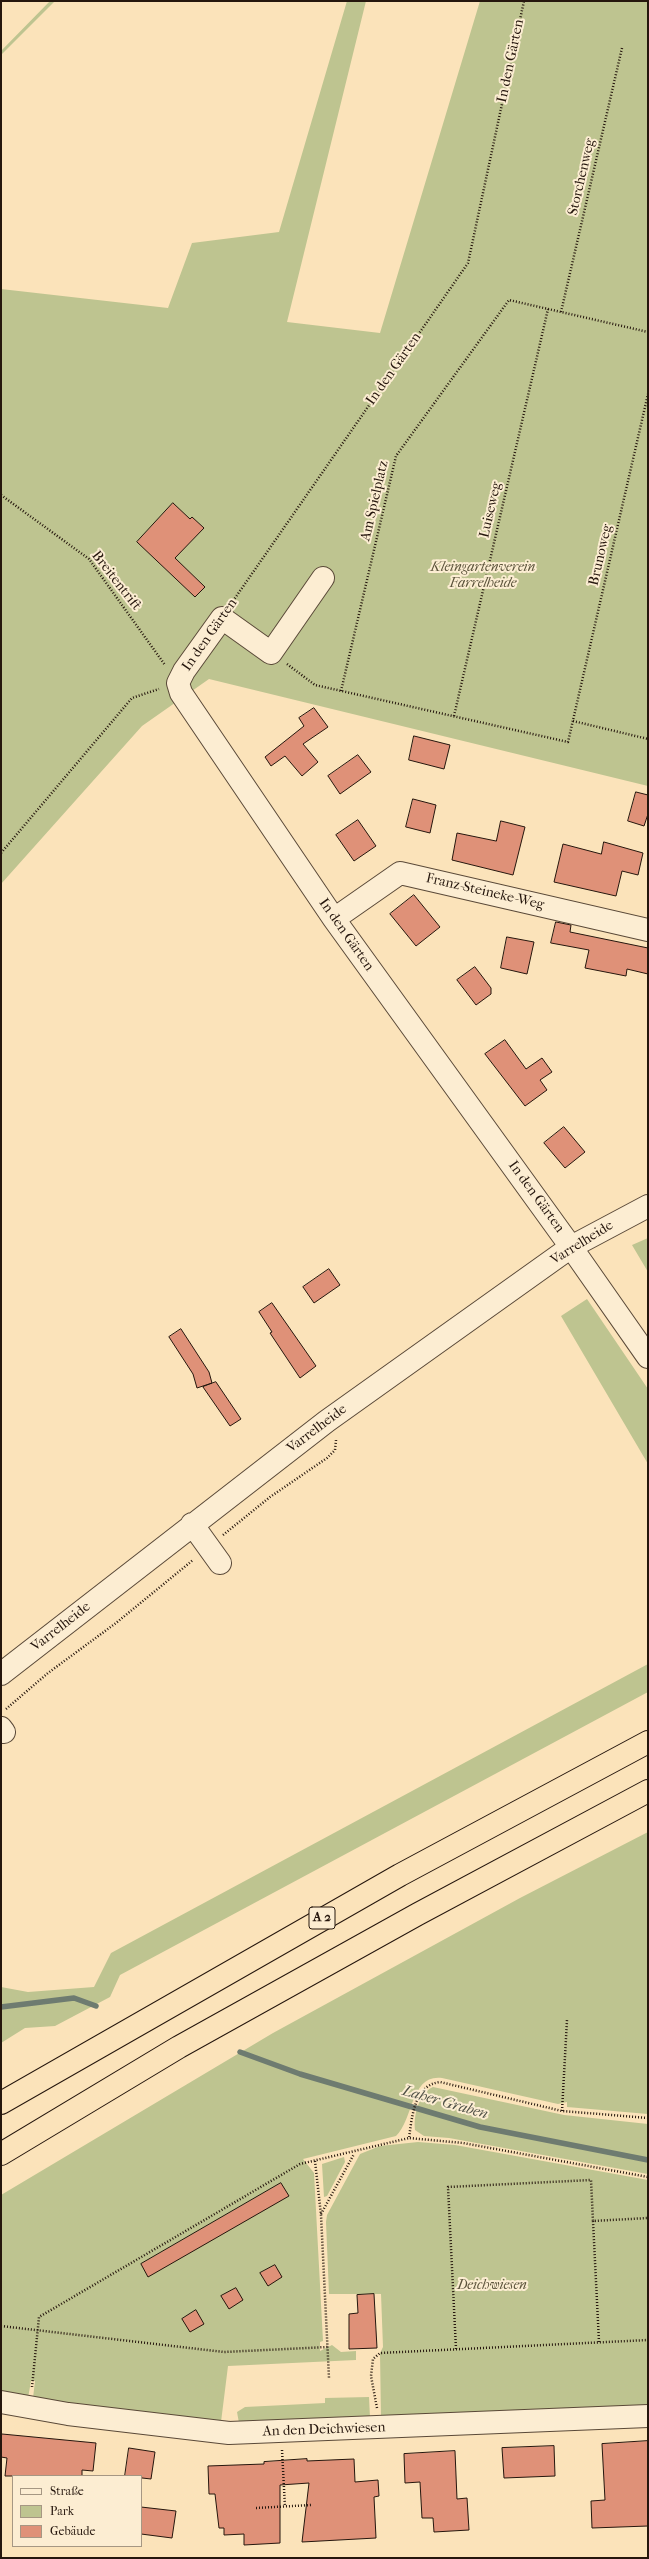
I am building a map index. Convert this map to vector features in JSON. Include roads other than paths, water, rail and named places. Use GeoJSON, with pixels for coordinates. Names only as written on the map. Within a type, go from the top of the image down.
{"type":"FeatureCollection","features":[{"type":"Feature","properties":{"kind":"highway","name":"A 2"},"geometry":{"type":"LineString","coordinates":[[1,2103],[400,1875],[648,1742]]}},
{"type":"Feature","properties":{"kind":"highway"},"geometry":{"type":"LineString","coordinates":[[1,2154],[179,2047],[418,1914],[648,1791]]}},
{"type":"Feature","properties":{"kind":"street","name":"In den Gärten"},"geometry":{"type":"LineString","coordinates":[[323,578],[271,653],[222,618],[184,671],[178,683],[181,693],[334,919],[571,1247],[648,1357]]}},
{"type":"Feature","properties":{"kind":"street","name":"Franz-Steineke-Weg"},"geometry":{"type":"LineString","coordinates":[[334,919],[400,873],[648,930]]}},
{"type":"Feature","properties":{"kind":"street","name":"Varrelheide"},"geometry":{"type":"LineString","coordinates":[[1,1674],[192,1524],[327,1421],[571,1247],[648,1206]]}},
{"type":"Feature","properties":{"kind":"street"},"geometry":{"type":"LineString","coordinates":[[192,1524],[215,1555]]}},
{"type":"Feature","properties":{"kind":"street","name":"An den Deichwiesen"},"geometry":{"type":"LineString","coordinates":[[1,2402],[68,2414],[229,2433],[648,2416]]}},
{"type":"Feature","properties":{"kind":"waterway","name":"Laher Graben"},"geometry":{"type":"LineString","coordinates":[[1,2007],[74,1998],[96,2006]]}},
{"type":"Feature","properties":{"kind":"waterway","name":"Laher Graben"},"geometry":{"type":"LineString","coordinates":[[240,2052],[300,2074],[480,2127],[648,2160]]}},
{"type":"Feature","properties":{"kind":"park label","name":"Kleingartenverein Farrelheide"},"geometry":{"type":"Point","coordinates":[483,576]}},
{"type":"Feature","properties":{"kind":"park label","name":"Deichwiesen"},"geometry":{"type":"Point","coordinates":[492,2286]}}]}
